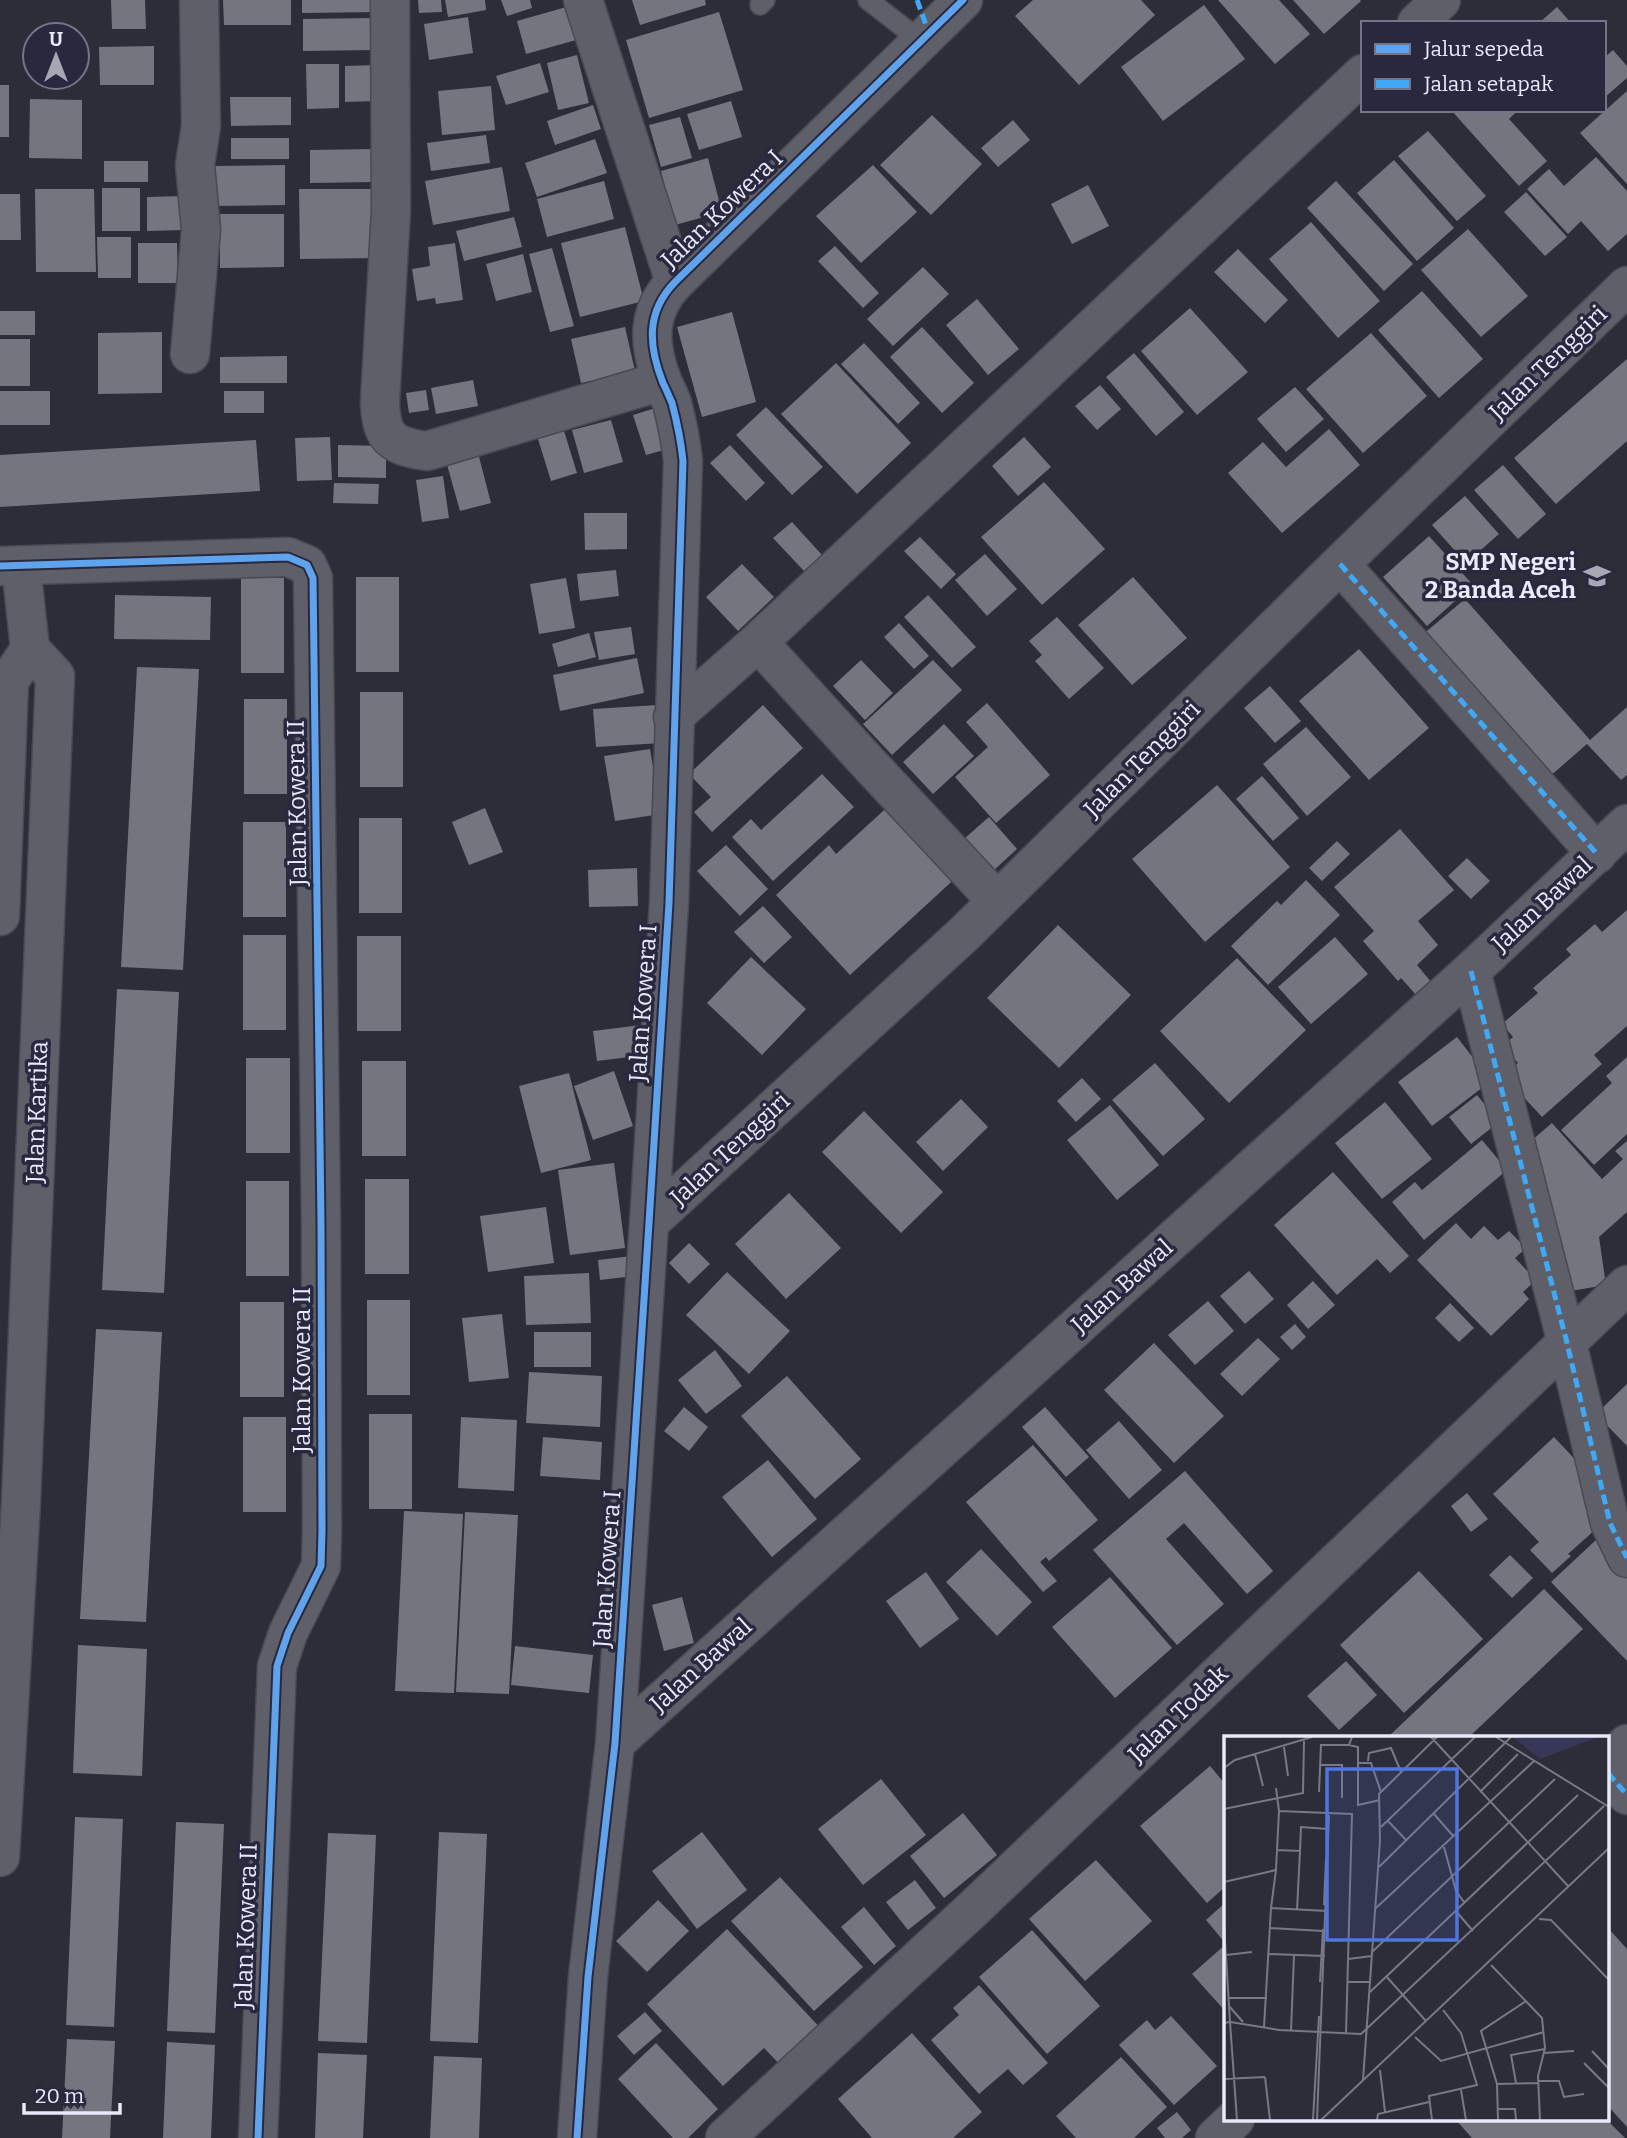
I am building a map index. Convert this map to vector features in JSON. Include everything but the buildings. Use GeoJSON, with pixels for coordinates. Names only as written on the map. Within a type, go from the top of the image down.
{"type":"FeatureCollection","features":[{"type":"Feature","properties":{"kind":"street"},"geometry":{"type":"LineString","coordinates":[[190,354],[201,230],[195,165],[201,126],[199,0]]}},
{"type":"Feature","properties":{"kind":"street"},"geometry":{"type":"LineString","coordinates":[[390,0],[391,209],[380,401],[381,421],[391,441],[404,447],[427,451],[662,381]]}},
{"type":"Feature","properties":{"kind":"street"},"geometry":{"type":"LineString","coordinates":[[583,0],[675,282]]}},
{"type":"Feature","properties":{"kind":"street","name":"Jalan Kowera I"},"geometry":{"type":"LineString","coordinates":[[577,2138],[588,1977],[615,1743],[669,903],[682,461],[680,434],[671,400],[662,381],[654,346],[655,310],[664,293],[922,25],[963,0]]}},
{"type":"Feature","properties":{"kind":"street"},"geometry":{"type":"LineString","coordinates":[[1419,21],[1441,0]]}},
{"type":"Feature","properties":{"kind":"street"},"geometry":{"type":"LineString","coordinates":[[673,717],[758,642],[1361,76]]}},
{"type":"Feature","properties":{"kind":"street","name":"Jalan Tenggiri"},"geometry":{"type":"LineString","coordinates":[[649,1223],[997,901],[1627,286]]}},
{"type":"Feature","properties":{"kind":"street","name":"Jalan Kowera II"},"geometry":{"type":"LineString","coordinates":[[10,566],[288,557],[307,565],[313,578],[321,1566],[288,1633],[277,1666],[258,2138]]}},
{"type":"Feature","properties":{"kind":"street"},"geometry":{"type":"LineString","coordinates":[[1340,564],[1597,853]]}},
{"type":"Feature","properties":{"kind":"street"},"geometry":{"type":"LineString","coordinates":[[0,916],[4,744],[9,681],[30,649],[10,566]]}},
{"type":"Feature","properties":{"kind":"street"},"geometry":{"type":"LineString","coordinates":[[758,642],[997,901]]}},
{"type":"Feature","properties":{"kind":"street","name":"Jalan Kartika"},"geometry":{"type":"LineString","coordinates":[[0,1857],[21,1502],[55,676],[30,649]]}},
{"type":"Feature","properties":{"kind":"street","name":"Jalan Bawal"},"geometry":{"type":"LineString","coordinates":[[615,1743],[1471,971],[1627,824]]}},
{"type":"Feature","properties":{"kind":"street"},"geometry":{"type":"LineString","coordinates":[[1471,971],[1567,1343],[1609,1523],[1627,1558]]}},
{"type":"Feature","properties":{"kind":"street","name":"Jalan Todak"},"geometry":{"type":"LineString","coordinates":[[725,2138],[974,1908],[1627,1285]]}},
{"type":"Feature","properties":{"kind":"street"},"geometry":{"type":"LineString","coordinates":[[1610,1761],[1627,1744]]}},
{"type":"Feature","properties":{"kind":"street"},"geometry":{"type":"LineString","coordinates":[[1610,1775],[1627,1795]]}},
{"type":"Feature","properties":{"kind":"street"},"geometry":{"type":"LineString","coordinates":[[1214,2138],[1234,2120]]}},
{"type":"Feature","properties":{"kind":"lane"},"geometry":{"type":"LineString","coordinates":[[868,0],[922,25]]}},
{"type":"Feature","properties":{"kind":"marked path"},"geometry":{"type":"LineString","coordinates":[[917,0],[929,33]]}},
{"type":"Feature","properties":{"kind":"marked path"},"geometry":{"type":"LineString","coordinates":[[1340,564],[1597,854]]}},
{"type":"Feature","properties":{"kind":"marked path"},"geometry":{"type":"LineString","coordinates":[[1471,971],[1567,1343],[1610,1523],[1627,1558]]}},
{"type":"Feature","properties":{"kind":"marked path"},"geometry":{"type":"LineString","coordinates":[[1610,1775],[1627,1795]]}},
{"type":"Feature","properties":{"kind":"cycle path"},"geometry":{"type":"LineString","coordinates":[[577,2138],[588,1977],[615,1743],[669,903],[683,461],[672,403],[654,355],[652,330],[659,305],[675,282],[963,0]]}},
{"type":"Feature","properties":{"kind":"cycle path"},"geometry":{"type":"LineString","coordinates":[[0,566],[288,557],[307,565],[313,578],[321,1224],[321,1566],[288,1633],[277,1666],[258,2138]]}},
{"type":"Feature","properties":{"kind":"place","name":"SMP Negeri 2 Banda Aceh"},"geometry":{"type":"Point","coordinates":[1597,576]}}]}
